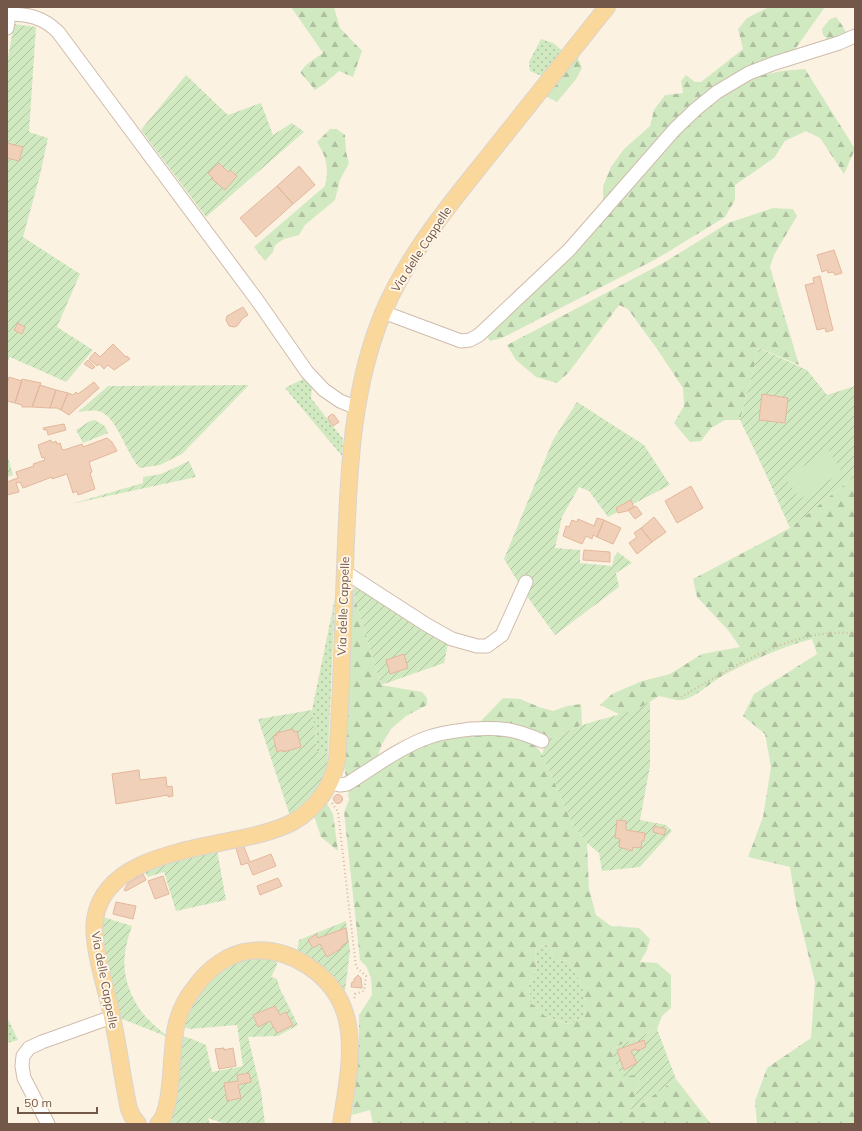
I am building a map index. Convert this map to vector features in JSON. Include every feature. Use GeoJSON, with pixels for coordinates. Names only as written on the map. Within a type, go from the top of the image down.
{"type":"FeatureCollection","features":[{"type":"Feature","properties":{"kind":"main road","name":"Via delle Cappelle"},"geometry":{"type":"LineString","coordinates":[[138,1124],[129,1109],[112,1017],[97,950],[94,926],[99,903],[111,885],[126,872],[151,860],[174,853],[267,832],[285,826],[309,811],[321,796],[335,784],[350,466],[357,408],[369,354],[384,312],[402,276],[435,224],[607,7]]}},
{"type":"Feature","properties":{"kind":"main road"},"geometry":{"type":"LineString","coordinates":[[158,1124],[163,1118],[167,1104],[176,1027],[180,1012],[188,998],[204,976],[225,960],[249,951],[263,950],[290,957],[304,963],[327,982],[342,1004],[346,1014],[350,1042],[341,1124]]}},
{"type":"Feature","properties":{"kind":"street"},"geometry":{"type":"LineString","coordinates":[[7,28],[8,14],[27,14],[37,12],[52,25],[253,293],[307,372],[324,390],[340,401],[357,408]]}},
{"type":"Feature","properties":{"kind":"street"},"geometry":{"type":"LineString","coordinates":[[384,312],[461,341],[470,340],[479,336],[569,250],[675,129],[717,92],[749,73],[775,63],[839,44],[855,36]]}},
{"type":"Feature","properties":{"kind":"street"},"geometry":{"type":"LineString","coordinates":[[345,572],[420,621],[452,639],[477,646],[487,646],[502,634],[526,582]]}},
{"type":"Feature","properties":{"kind":"street"},"geometry":{"type":"LineString","coordinates":[[335,784],[347,784],[402,750],[428,737],[443,733],[490,728],[510,729],[542,741]]}},
{"type":"Feature","properties":{"kind":"street"},"geometry":{"type":"LineString","coordinates":[[48,1124],[24,1078],[22,1066],[23,1056],[29,1048],[42,1042],[112,1017]]}},
{"type":"Feature","properties":{"kind":"path"},"geometry":{"type":"LineString","coordinates":[[681,697],[751,657],[793,641],[825,633],[844,632],[855,634]]}},
{"type":"Feature","properties":{"kind":"path"},"geometry":{"type":"LineString","coordinates":[[335,784],[339,792],[333,795],[332,803],[338,812],[356,967],[366,976],[364,990],[355,994],[354,1001]]}},
{"type":"Feature","properties":{"kind":"green space"},"geometry":{"type":"Polygon","coordinates":[[[291,7],[334,7],[340,28],[362,51],[353,77],[339,71],[315,90],[300,72],[307,64],[323,53],[291,7]]]}},
{"type":"Feature","properties":{"kind":"green space"},"geometry":{"type":"Polygon","coordinates":[[[769,7],[825,7],[793,52],[688,108],[603,201],[603,186],[611,167],[624,149],[650,126],[654,110],[665,95],[683,93],[681,81],[686,75],[695,82],[701,82],[743,49],[738,29],[747,18],[769,7]]]}},
{"type":"Feature","properties":{"kind":"green space"},"geometry":{"type":"Polygon","coordinates":[[[836,17],[847,34],[829,41],[823,35],[822,29],[830,19],[836,17]]]}},
{"type":"Feature","properties":{"kind":"green space"},"geometry":{"type":"Polygon","coordinates":[[[14,24],[36,27],[29,132],[48,138],[40,175],[23,237],[80,274],[57,327],[93,350],[66,382],[10,357],[7,363],[7,63],[14,24]]]}},
{"type":"Feature","properties":{"kind":"green space"},"geometry":{"type":"Polygon","coordinates":[[[541,39],[553,43],[564,52],[544,77],[530,71],[529,62],[541,39]]]}},
{"type":"Feature","properties":{"kind":"green space"},"geometry":{"type":"Polygon","coordinates":[[[577,56],[582,68],[576,79],[557,102],[545,96],[577,56]]]}},
{"type":"Feature","properties":{"kind":"green space"},"geometry":{"type":"Polygon","coordinates":[[[805,69],[855,149],[844,174],[820,138],[806,131],[785,141],[774,158],[735,185],[735,200],[725,217],[658,258],[502,338],[490,341],[487,337],[550,277],[597,228],[680,130],[725,93],[755,77],[781,71],[805,69]]]}},
{"type":"Feature","properties":{"kind":"green space"},"geometry":{"type":"Polygon","coordinates":[[[186,75],[228,115],[261,103],[273,135],[292,123],[304,132],[206,217],[141,130],[186,75]]]}},
{"type":"Feature","properties":{"kind":"green space"},"geometry":{"type":"Polygon","coordinates":[[[330,129],[337,129],[345,135],[346,152],[349,163],[340,180],[335,200],[305,225],[299,235],[284,239],[275,245],[273,252],[265,261],[254,247],[325,186],[327,168],[325,158],[317,142],[330,129]]]}},
{"type":"Feature","properties":{"kind":"green space"},"geometry":{"type":"Polygon","coordinates":[[[773,208],[793,209],[797,216],[774,255],[770,267],[799,365],[759,348],[740,420],[725,420],[711,428],[701,441],[690,442],[674,423],[684,406],[683,388],[628,309],[619,305],[569,372],[557,383],[536,377],[516,360],[507,345],[665,262],[728,223],[773,208]]]}},
{"type":"Feature","properties":{"kind":"green space"},"geometry":{"type":"Polygon","coordinates":[[[759,348],[807,370],[827,395],[855,386],[855,476],[790,528],[740,420],[759,348]]]}},
{"type":"Feature","properties":{"kind":"green space"},"geometry":{"type":"Polygon","coordinates":[[[305,378],[312,386],[311,398],[343,439],[342,456],[285,388],[305,378]]]}},
{"type":"Feature","properties":{"kind":"green space"},"geometry":{"type":"Polygon","coordinates":[[[249,385],[182,454],[160,465],[140,468],[109,417],[97,411],[78,412],[108,386],[249,385]]]}},
{"type":"Feature","properties":{"kind":"green space"},"geometry":{"type":"Polygon","coordinates":[[[577,402],[644,445],[670,485],[608,517],[589,491],[579,487],[562,517],[555,548],[580,550],[580,563],[612,566],[614,557],[618,552],[632,563],[616,573],[619,587],[555,635],[526,595],[504,559],[553,440],[577,402]]]}},
{"type":"Feature","properties":{"kind":"green space"},"geometry":{"type":"Polygon","coordinates":[[[95,420],[105,426],[108,433],[83,443],[76,430],[90,421],[95,420]]]}},
{"type":"Feature","properties":{"kind":"green space"},"geometry":{"type":"Polygon","coordinates":[[[828,450],[842,472],[800,499],[786,478],[828,450]]]}},
{"type":"Feature","properties":{"kind":"green space"},"geometry":{"type":"Polygon","coordinates":[[[7,454],[13,475],[7,477],[7,454]]]}},
{"type":"Feature","properties":{"kind":"green space"},"geometry":{"type":"Polygon","coordinates":[[[189,461],[196,477],[71,504],[143,483],[143,477],[161,474],[189,461]]]}},
{"type":"Feature","properties":{"kind":"green space"},"geometry":{"type":"Polygon","coordinates":[[[855,476],[855,1124],[757,1124],[755,1101],[767,1068],[811,1038],[815,982],[796,905],[790,867],[748,857],[763,817],[771,767],[765,734],[743,716],[754,694],[817,654],[812,639],[777,650],[744,665],[722,676],[693,696],[683,700],[659,696],[638,709],[621,715],[600,705],[612,694],[642,681],[670,674],[702,654],[740,647],[728,630],[697,597],[693,579],[790,528],[855,476]]]}},
{"type":"Feature","properties":{"kind":"green space"},"geometry":{"type":"Polygon","coordinates":[[[352,588],[381,685],[422,692],[427,698],[427,705],[406,716],[391,729],[382,744],[375,763],[347,781],[344,767],[352,588]]]}},
{"type":"Feature","properties":{"kind":"green space"},"geometry":{"type":"Polygon","coordinates":[[[352,588],[357,588],[448,644],[444,663],[381,685],[352,588]]]}},
{"type":"Feature","properties":{"kind":"green space"},"geometry":{"type":"Polygon","coordinates":[[[335,598],[328,754],[317,753],[312,710],[335,598]]]}},
{"type":"Feature","properties":{"kind":"green space"},"geometry":{"type":"Polygon","coordinates":[[[503,698],[520,699],[553,711],[567,706],[581,704],[582,725],[547,740],[539,734],[514,725],[497,723],[478,724],[503,698]]]}},
{"type":"Feature","properties":{"kind":"green space"},"geometry":{"type":"Polygon","coordinates":[[[650,701],[650,766],[640,820],[666,825],[672,831],[640,867],[602,871],[599,853],[587,843],[573,825],[542,754],[547,740],[582,725],[638,709],[650,701]]]}},
{"type":"Feature","properties":{"kind":"green space"},"geometry":{"type":"Polygon","coordinates":[[[312,710],[317,752],[328,754],[327,770],[322,784],[313,796],[290,816],[258,719],[312,710]]]}},
{"type":"Feature","properties":{"kind":"green space"},"geometry":{"type":"Polygon","coordinates":[[[501,732],[529,741],[542,754],[573,825],[587,843],[589,889],[596,915],[611,926],[639,928],[650,939],[647,950],[640,962],[657,963],[671,975],[671,1008],[662,1016],[657,1029],[611,1049],[642,1074],[630,1112],[676,1079],[711,1124],[373,1124],[370,1110],[352,1115],[359,1047],[359,1015],[372,995],[371,977],[366,966],[360,960],[344,812],[349,800],[348,786],[431,740],[501,732]],[[547,944],[535,948],[537,969],[529,983],[530,1002],[545,1016],[568,1024],[584,1018],[584,995],[580,981],[568,961],[554,960],[547,944]]]}},
{"type":"Feature","properties":{"kind":"green space"},"geometry":{"type":"Polygon","coordinates":[[[326,802],[333,814],[338,851],[321,837],[314,816],[326,802]]]}},
{"type":"Feature","properties":{"kind":"green space"},"geometry":{"type":"Polygon","coordinates":[[[217,850],[226,900],[176,911],[164,872],[148,877],[144,871],[154,865],[217,850]]]}},
{"type":"Feature","properties":{"kind":"green space"},"geometry":{"type":"Polygon","coordinates":[[[103,917],[132,926],[126,946],[124,961],[127,983],[133,998],[144,1015],[168,1037],[117,1017],[101,939],[103,917]]]}},
{"type":"Feature","properties":{"kind":"green space"},"geometry":{"type":"Polygon","coordinates":[[[346,921],[350,951],[345,991],[335,978],[311,958],[297,950],[299,940],[346,921]]]}},
{"type":"Feature","properties":{"kind":"green space"},"geometry":{"type":"Polygon","coordinates":[[[547,944],[554,960],[568,961],[580,981],[584,995],[584,1018],[569,1024],[545,1016],[530,1002],[529,983],[537,969],[535,948],[547,944]]]}},
{"type":"Feature","properties":{"kind":"green space"},"geometry":{"type":"Polygon","coordinates":[[[259,957],[276,959],[277,965],[271,977],[277,979],[280,989],[298,1025],[278,1036],[248,1037],[261,1091],[265,1124],[225,1124],[208,1118],[210,1124],[167,1124],[179,1035],[206,1045],[212,1072],[243,1066],[237,1025],[190,1029],[181,1026],[199,991],[230,963],[259,957]]]}},
{"type":"Feature","properties":{"kind":"green space"},"geometry":{"type":"Polygon","coordinates":[[[7,1017],[18,1040],[7,1043],[7,1017]]]}},
{"type":"Feature","properties":{"kind":"green space"},"geometry":{"type":"Polygon","coordinates":[[[657,1029],[676,1079],[630,1112],[642,1074],[621,1077],[611,1049],[657,1029]]]}},
{"type":"Feature","properties":{"kind":"building"},"geometry":{"type":"Polygon","coordinates":[[[7,143],[23,147],[19,161],[7,158],[7,143]]]}},
{"type":"Feature","properties":{"kind":"building"},"geometry":{"type":"Polygon","coordinates":[[[219,163],[228,172],[230,170],[237,176],[225,190],[212,179],[213,178],[208,173],[219,163]]]}},
{"type":"Feature","properties":{"kind":"building"},"geometry":{"type":"Polygon","coordinates":[[[299,166],[315,185],[293,204],[277,186],[299,166]]]}},
{"type":"Feature","properties":{"kind":"building"},"geometry":{"type":"Polygon","coordinates":[[[277,186],[293,204],[256,237],[240,218],[277,186]]]}},
{"type":"Feature","properties":{"kind":"building"},"geometry":{"type":"Polygon","coordinates":[[[834,250],[842,273],[835,275],[833,272],[828,273],[827,270],[822,272],[817,255],[834,250]]]}},
{"type":"Feature","properties":{"kind":"building"},"geometry":{"type":"Polygon","coordinates":[[[820,276],[833,330],[826,332],[825,328],[817,330],[805,285],[814,283],[813,278],[820,276]]]}},
{"type":"Feature","properties":{"kind":"building"},"geometry":{"type":"Polygon","coordinates":[[[243,307],[248,315],[243,318],[237,326],[229,326],[226,320],[227,316],[243,307]]]}},
{"type":"Feature","properties":{"kind":"building"},"geometry":{"type":"Polygon","coordinates":[[[18,323],[25,327],[22,334],[14,330],[18,323]]]}},
{"type":"Feature","properties":{"kind":"building"},"geometry":{"type":"Polygon","coordinates":[[[113,344],[130,359],[114,370],[108,365],[104,369],[99,364],[97,366],[89,359],[95,352],[100,357],[113,344]]]}},
{"type":"Feature","properties":{"kind":"building"},"geometry":{"type":"Polygon","coordinates":[[[88,360],[95,367],[92,369],[84,364],[88,360]]]}},
{"type":"Feature","properties":{"kind":"building"},"geometry":{"type":"Polygon","coordinates":[[[9,377],[22,381],[15,403],[7,401],[7,385],[9,377]]]}},
{"type":"Feature","properties":{"kind":"building"},"geometry":{"type":"Polygon","coordinates":[[[22,379],[41,383],[32,407],[22,407],[22,405],[15,403],[22,379]]]}},
{"type":"Feature","properties":{"kind":"building"},"geometry":{"type":"Polygon","coordinates":[[[94,382],[99,388],[69,415],[61,410],[68,393],[73,395],[76,392],[78,394],[94,382]]]}},
{"type":"Feature","properties":{"kind":"building"},"geometry":{"type":"Polygon","coordinates":[[[40,385],[56,390],[50,408],[32,407],[40,385]]]}},
{"type":"Feature","properties":{"kind":"building"},"geometry":{"type":"Polygon","coordinates":[[[56,390],[68,393],[61,410],[57,408],[50,408],[56,390]]]}},
{"type":"Feature","properties":{"kind":"building"},"geometry":{"type":"Polygon","coordinates":[[[762,394],[788,398],[785,423],[759,420],[762,394]]]}},
{"type":"Feature","properties":{"kind":"building"},"geometry":{"type":"Polygon","coordinates":[[[332,414],[339,422],[333,426],[328,419],[328,417],[332,414]]]}},
{"type":"Feature","properties":{"kind":"building"},"geometry":{"type":"Polygon","coordinates":[[[64,424],[66,430],[48,435],[47,430],[44,430],[43,428],[64,424]]]}},
{"type":"Feature","properties":{"kind":"building"},"geometry":{"type":"Polygon","coordinates":[[[107,438],[112,442],[117,451],[89,462],[92,472],[90,473],[95,489],[78,495],[77,491],[73,493],[67,474],[52,479],[52,477],[23,488],[20,482],[16,483],[19,492],[7,495],[7,482],[18,478],[16,472],[34,466],[33,464],[45,460],[44,457],[42,458],[38,445],[51,440],[52,443],[56,441],[57,444],[60,443],[62,449],[64,450],[82,444],[83,447],[107,438]]]}},
{"type":"Feature","properties":{"kind":"building"},"geometry":{"type":"Polygon","coordinates":[[[691,486],[703,508],[677,523],[665,501],[691,486]]]}},
{"type":"Feature","properties":{"kind":"building"},"geometry":{"type":"Polygon","coordinates":[[[631,500],[634,507],[627,511],[618,513],[616,508],[631,500]]]}},
{"type":"Feature","properties":{"kind":"building"},"geometry":{"type":"Polygon","coordinates":[[[636,506],[642,514],[635,519],[628,510],[636,506]]]}},
{"type":"Feature","properties":{"kind":"building"},"geometry":{"type":"Polygon","coordinates":[[[654,517],[666,532],[652,542],[641,528],[654,517]]]}},
{"type":"Feature","properties":{"kind":"building"},"geometry":{"type":"Polygon","coordinates":[[[597,518],[604,520],[597,537],[593,535],[592,539],[586,536],[582,544],[563,536],[566,526],[569,527],[572,520],[577,522],[578,519],[594,526],[597,518]]]}},
{"type":"Feature","properties":{"kind":"building"},"geometry":{"type":"Polygon","coordinates":[[[604,520],[621,528],[613,544],[597,537],[604,520]]]}},
{"type":"Feature","properties":{"kind":"building"},"geometry":{"type":"Polygon","coordinates":[[[641,528],[652,542],[637,554],[629,543],[637,537],[634,533],[641,528]]]}},
{"type":"Feature","properties":{"kind":"building"},"geometry":{"type":"Polygon","coordinates":[[[584,550],[610,552],[610,562],[583,560],[584,550]]]}},
{"type":"Feature","properties":{"kind":"building"},"geometry":{"type":"Polygon","coordinates":[[[404,654],[408,668],[390,674],[386,660],[404,654]]]}},
{"type":"Feature","properties":{"kind":"building"},"geometry":{"type":"Polygon","coordinates":[[[293,729],[294,732],[297,731],[301,747],[283,752],[283,750],[277,752],[273,736],[277,735],[276,733],[293,729]]]}},
{"type":"Feature","properties":{"kind":"building"},"geometry":{"type":"Polygon","coordinates":[[[139,770],[140,780],[166,777],[167,787],[172,786],[173,796],[168,797],[168,795],[116,804],[112,774],[139,770]]]}},
{"type":"Feature","properties":{"kind":"building"},"geometry":{"type":"Polygon","coordinates":[[[338,794],[343,799],[338,804],[333,799],[338,794]]]}},
{"type":"Feature","properties":{"kind":"building"},"geometry":{"type":"Polygon","coordinates":[[[617,820],[626,821],[626,830],[645,833],[641,848],[633,847],[632,851],[619,847],[620,839],[615,838],[617,820]]]}},
{"type":"Feature","properties":{"kind":"building"},"geometry":{"type":"Polygon","coordinates":[[[654,826],[666,829],[664,835],[653,832],[654,826]]]}},
{"type":"Feature","properties":{"kind":"building"},"geometry":{"type":"Polygon","coordinates":[[[243,845],[250,862],[271,854],[276,866],[253,875],[248,863],[241,865],[236,848],[243,845]]]}},
{"type":"Feature","properties":{"kind":"building"},"geometry":{"type":"Polygon","coordinates":[[[143,874],[146,880],[126,891],[124,890],[128,883],[143,874]]]}},
{"type":"Feature","properties":{"kind":"building"},"geometry":{"type":"Polygon","coordinates":[[[163,876],[169,894],[155,899],[148,881],[163,876]]]}},
{"type":"Feature","properties":{"kind":"building"},"geometry":{"type":"Polygon","coordinates":[[[278,878],[282,886],[260,895],[257,886],[278,878]]]}},
{"type":"Feature","properties":{"kind":"building"},"geometry":{"type":"Polygon","coordinates":[[[116,902],[136,906],[133,919],[113,914],[116,902]]]}},
{"type":"Feature","properties":{"kind":"building"},"geometry":{"type":"Polygon","coordinates":[[[346,928],[348,942],[341,946],[342,948],[327,957],[320,944],[313,948],[308,940],[316,934],[318,938],[346,928]]]}},
{"type":"Feature","properties":{"kind":"building"},"geometry":{"type":"Polygon","coordinates":[[[358,975],[361,978],[362,988],[351,987],[352,982],[354,982],[354,979],[358,975]]]}},
{"type":"Feature","properties":{"kind":"building"},"geometry":{"type":"Polygon","coordinates":[[[275,1006],[280,1015],[286,1012],[293,1025],[277,1033],[270,1021],[258,1027],[253,1015],[275,1006]]]}},
{"type":"Feature","properties":{"kind":"building"},"geometry":{"type":"Polygon","coordinates":[[[644,1040],[646,1047],[637,1051],[636,1049],[631,1051],[637,1063],[624,1070],[617,1050],[644,1040]]]}},
{"type":"Feature","properties":{"kind":"building"},"geometry":{"type":"Polygon","coordinates":[[[224,1048],[224,1050],[233,1048],[236,1066],[219,1069],[215,1049],[224,1048]]]}},
{"type":"Feature","properties":{"kind":"building"},"geometry":{"type":"Polygon","coordinates":[[[249,1073],[251,1082],[238,1085],[241,1098],[227,1101],[224,1083],[238,1081],[237,1075],[249,1073]]]}}]}
